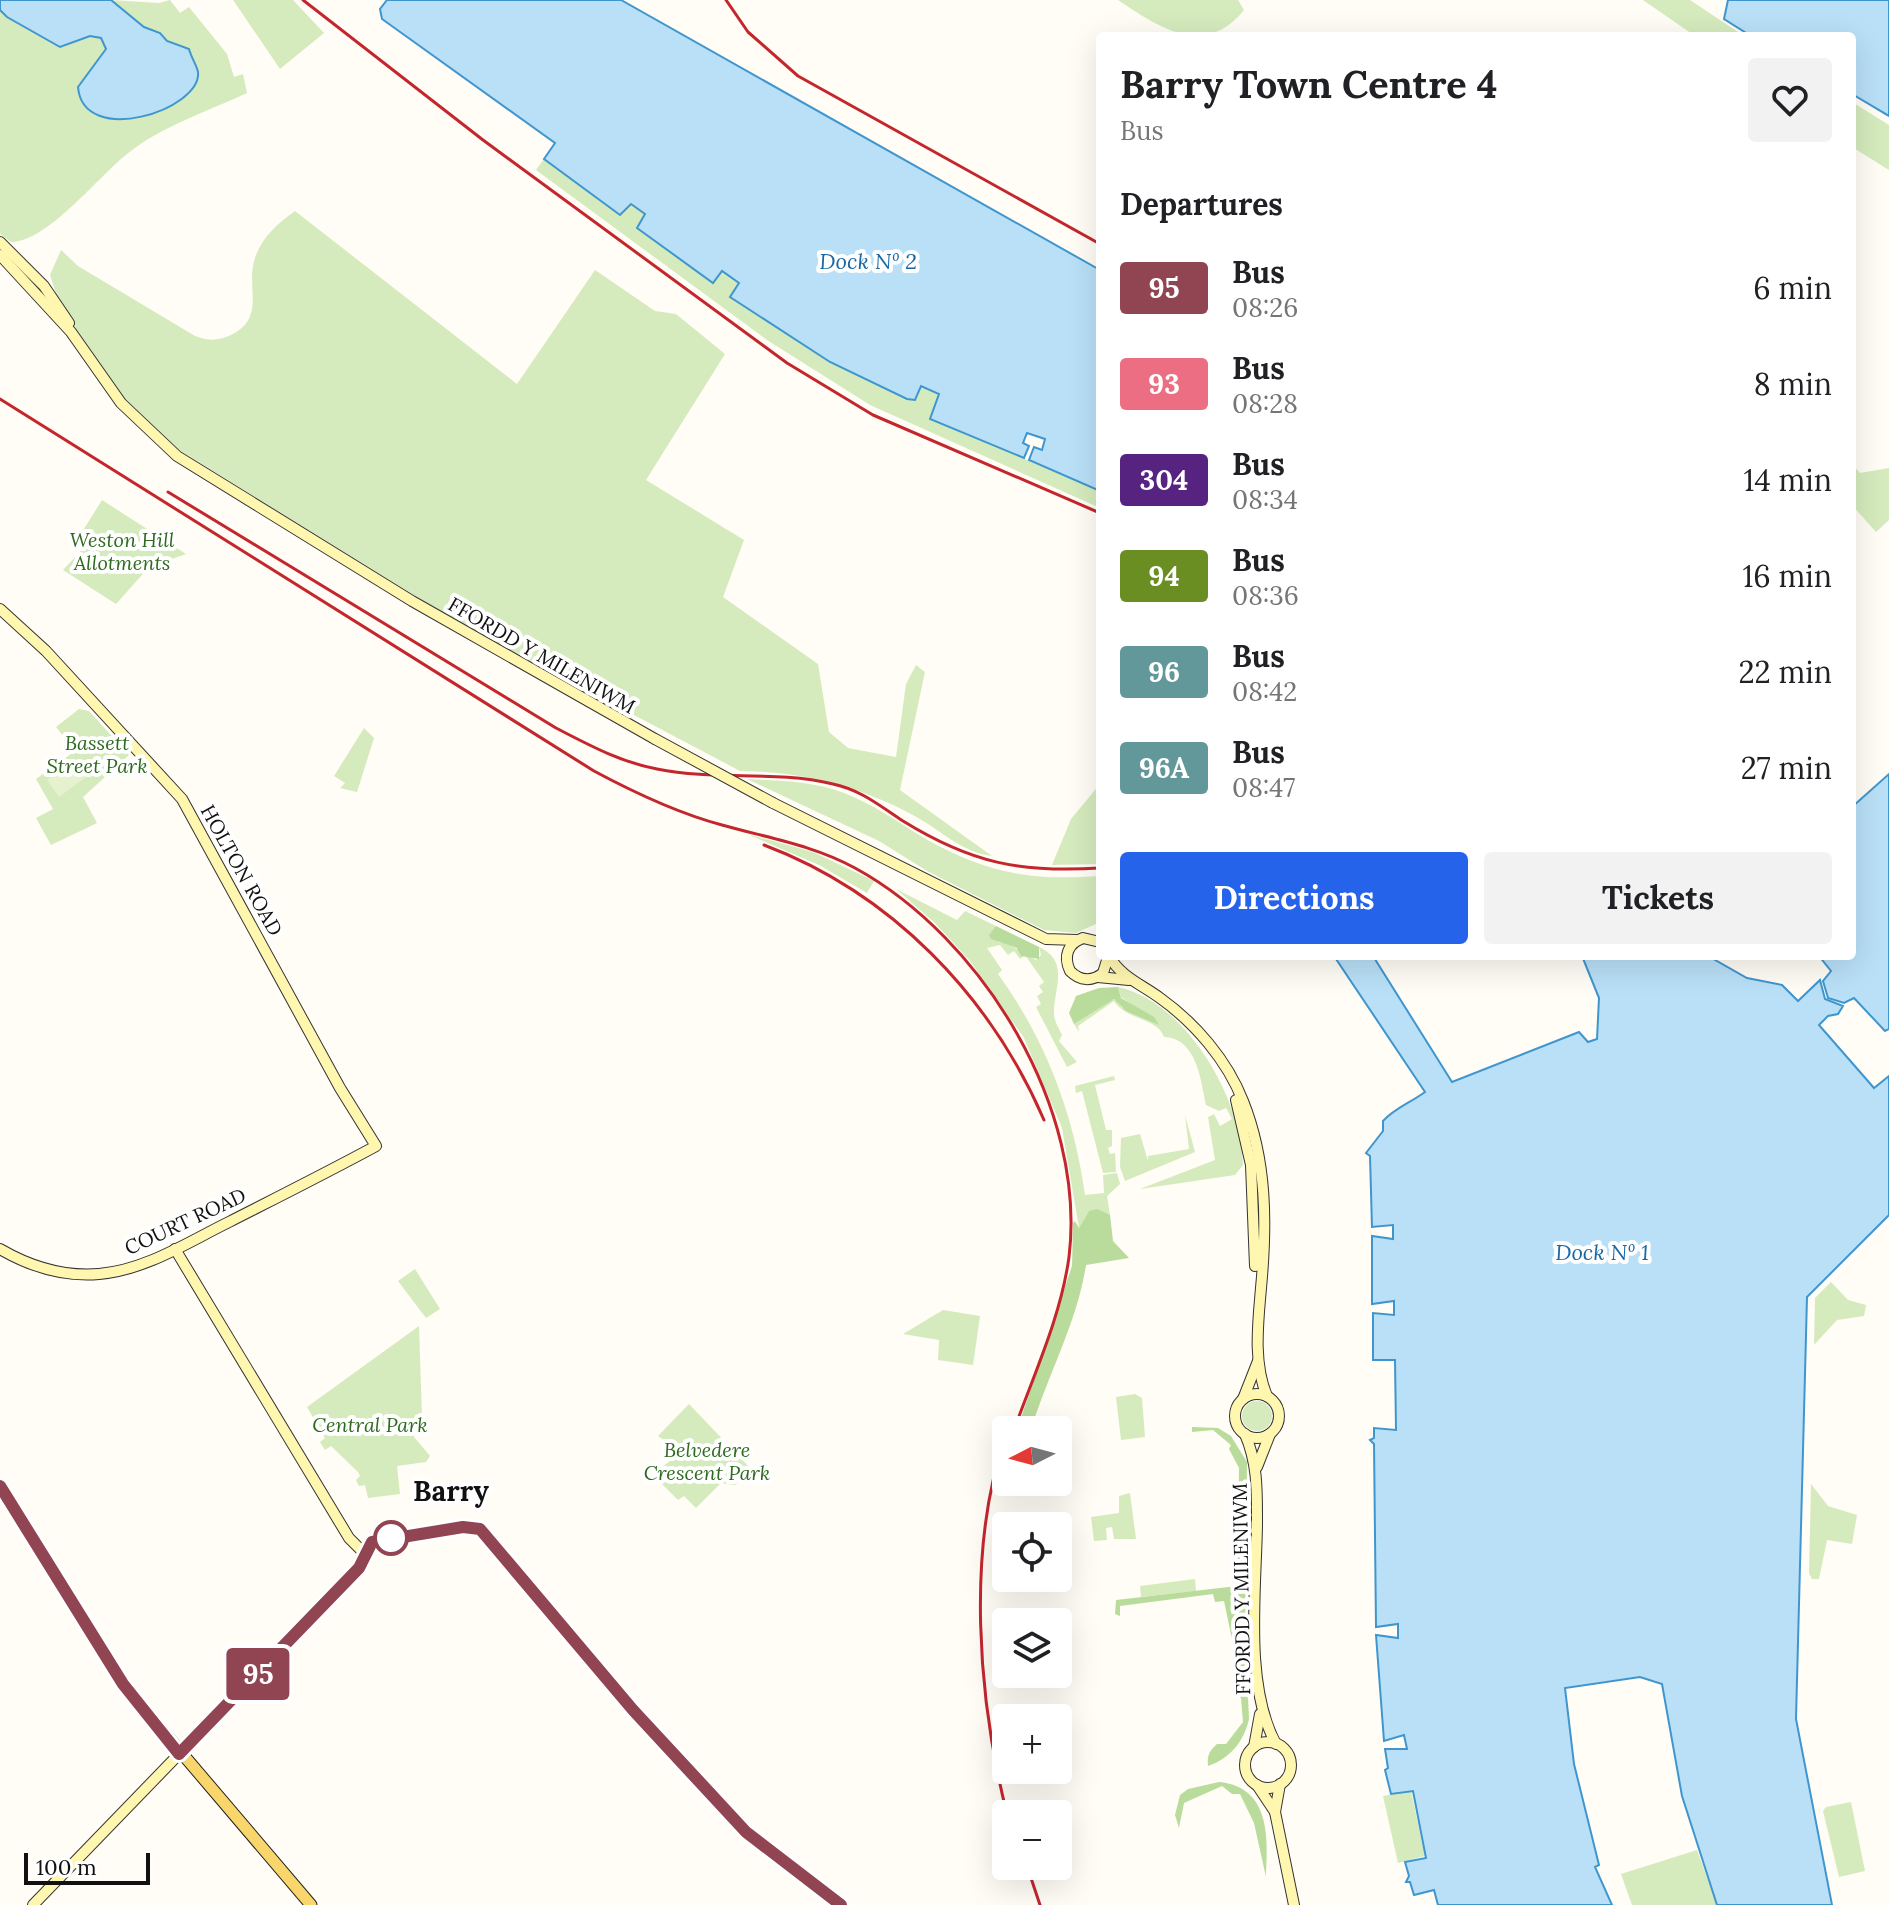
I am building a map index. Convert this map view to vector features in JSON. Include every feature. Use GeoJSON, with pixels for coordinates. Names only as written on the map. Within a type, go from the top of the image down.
{"type":"FeatureCollection","features":[{"type":"Feature","properties":{"kind":"main road"},"geometry":{"type":"LineString","coordinates":[[0,1486],[123,1684],[179,1754],[311,1905]]}},
{"type":"Feature","properties":{"kind":"street","name":"FFORDD Y MILENIWM"},"geometry":{"type":"LineString","coordinates":[[0,242],[44,286],[69,323],[71,332]]}},
{"type":"Feature","properties":{"kind":"street","name":"FFORDD Y MILENIWM"},"geometry":{"type":"LineString","coordinates":[[0,255],[71,332],[121,403],[177,456],[412,601],[655,739],[773,803],[1046,939],[1067,960],[1077,977],[1085,980],[1098,977]]}},
{"type":"Feature","properties":{"kind":"street","name":"HOLTON ROAD"},"geometry":{"type":"LineString","coordinates":[[0,609],[46,651],[182,799],[340,1088],[376,1146]]}},
{"type":"Feature","properties":{"kind":"street","name":"FFORDD Y MILENIWM"},"geometry":{"type":"LineString","coordinates":[[1046,939],[1096,941]]}},
{"type":"Feature","properties":{"kind":"street"},"geometry":{"type":"LineString","coordinates":[[1067,960],[1069,949],[1078,940]]}},
{"type":"Feature","properties":{"kind":"street"},"geometry":{"type":"LineString","coordinates":[[1098,977],[1107,967],[1108,960]]}},
{"type":"Feature","properties":{"kind":"street"},"geometry":{"type":"LineString","coordinates":[[1112,960],[1129,980],[1180,1014],[1218,1057],[1238,1105],[1249,1154],[1259,1300],[1258,1361],[1267,1396]]}},
{"type":"Feature","properties":{"kind":"street"},"geometry":{"type":"LineString","coordinates":[[1098,977],[1129,980]]}},
{"type":"Feature","properties":{"kind":"street","name":"COURT ROAD"},"geometry":{"type":"LineString","coordinates":[[0,1249],[43,1270],[81,1274],[130,1267],[175,1249],[376,1146]]}},
{"type":"Feature","properties":{"kind":"street"},"geometry":{"type":"LineString","coordinates":[[175,1249],[349,1538],[365,1554]]}},
{"type":"Feature","properties":{"kind":"street"},"geometry":{"type":"LineString","coordinates":[[1243,1399],[1256,1394],[1267,1396],[1275,1402],[1280,1415],[1270,1434],[1257,1438],[1245,1434],[1236,1418],[1243,1399],[1258,1361]]}},
{"type":"Feature","properties":{"kind":"street","name":"FFORDD Y MILENIWM"},"geometry":{"type":"LineString","coordinates":[[1245,1434],[1257,1467],[1256,1625],[1261,1711],[1254,1747]]}},
{"type":"Feature","properties":{"kind":"street","name":"FFORDD Y MILENIWM"},"geometry":{"type":"LineString","coordinates":[[1257,1467],[1270,1434]]}},
{"type":"Feature","properties":{"kind":"street"},"geometry":{"type":"LineString","coordinates":[[33,1905],[359,1568],[376,1541],[473,1527],[485,1534],[633,1710],[736,1822],[762,1846],[841,1905]]}},
{"type":"Feature","properties":{"kind":"street","name":"FFORDD Y MILENIWM"},"geometry":{"type":"LineString","coordinates":[[1261,1711],[1276,1744]]}},
{"type":"Feature","properties":{"kind":"street"},"geometry":{"type":"LineString","coordinates":[[1257,1785],[1270,1788],[1288,1776],[1290,1761],[1284,1749],[1276,1744],[1265,1742],[1254,1747],[1246,1757],[1245,1770],[1275,1812]]}},
{"type":"Feature","properties":{"kind":"street"},"geometry":{"type":"LineString","coordinates":[[1280,1784],[1275,1812],[1294,1905]]}},
{"type":"Feature","properties":{"kind":"green space"},"geometry":{"type":"Polygon","coordinates":[[[111,0],[159,3],[170,0],[180,13],[189,7],[227,54],[234,77],[243,74],[247,93],[170,127],[141,144],[115,164],[56,220],[40,232],[11,242],[0,234],[0,10],[60,47],[91,36],[101,37],[107,49],[78,87],[198,70],[180,45],[153,32],[111,0]]]}},
{"type":"Feature","properties":{"kind":"green space"},"geometry":{"type":"Polygon","coordinates":[[[233,0],[293,0],[324,33],[280,69],[233,0]]]}},
{"type":"Feature","properties":{"kind":"green space"},"geometry":{"type":"Polygon","coordinates":[[[1118,0],[1238,0],[1244,10],[1229,25],[1215,32],[1176,32],[1149,20],[1118,0]]]}},
{"type":"Feature","properties":{"kind":"green space"},"geometry":{"type":"Polygon","coordinates":[[[1643,0],[1690,0],[1738,32],[1689,32],[1643,0]]]}},
{"type":"Feature","properties":{"kind":"green space"},"geometry":{"type":"Polygon","coordinates":[[[1856,104],[1889,125],[1889,170],[1856,149],[1856,104]]]}},
{"type":"Feature","properties":{"kind":"green space"},"geometry":{"type":"Polygon","coordinates":[[[544,159],[620,215],[631,204],[646,214],[637,228],[713,283],[722,271],[739,283],[730,296],[940,394],[931,419],[1096,489],[1096,506],[870,405],[767,340],[536,170],[544,159]]]}},
{"type":"Feature","properties":{"kind":"green space"},"geometry":{"type":"Polygon","coordinates":[[[295,211],[517,384],[595,270],[655,311],[676,314],[725,354],[646,480],[744,540],[723,597],[818,664],[829,732],[848,748],[896,757],[906,684],[916,665],[925,672],[900,790],[992,856],[970,850],[911,814],[870,795],[807,777],[740,771],[456,621],[168,443],[127,402],[61,309],[50,275],[61,250],[78,266],[195,336],[218,339],[242,328],[249,319],[253,301],[253,269],[258,250],[271,231],[295,211]]]}},
{"type":"Feature","properties":{"kind":"green space"},"geometry":{"type":"Polygon","coordinates":[[[1856,468],[1860,473],[1889,468],[1889,520],[1876,532],[1856,510],[1856,468]]]}},
{"type":"Feature","properties":{"kind":"green space","name":"Weston Hill Allotments"},"geometry":{"type":"Polygon","coordinates":[[[102,500],[186,554],[149,567],[116,604],[63,570],[90,541],[82,532],[102,500]]]}},
{"type":"Feature","properties":{"kind":"green space","name":"Bassett Street Park"},"geometry":{"type":"Polygon","coordinates":[[[79,709],[89,711],[129,755],[83,797],[97,823],[51,845],[36,818],[53,809],[36,779],[75,751],[56,727],[79,709]]]}},
{"type":"Feature","properties":{"kind":"green space"},"geometry":{"type":"Polygon","coordinates":[[[364,728],[374,738],[357,792],[340,788],[345,783],[334,776],[364,728]]]}},
{"type":"Feature","properties":{"kind":"green space"},"geometry":{"type":"Polygon","coordinates":[[[74,761],[86,777],[59,797],[47,780],[74,761]]]}},
{"type":"Feature","properties":{"kind":"green space"},"geometry":{"type":"Polygon","coordinates":[[[747,779],[808,784],[844,793],[946,850],[988,867],[1051,877],[1096,876],[1096,924],[1076,933],[1044,930],[927,871],[879,841],[747,779]]]}},
{"type":"Feature","properties":{"kind":"green space"},"geometry":{"type":"Polygon","coordinates":[[[1096,789],[1096,864],[1052,865],[1071,819],[1096,789]]]}},
{"type":"Feature","properties":{"kind":"green space"},"geometry":{"type":"Polygon","coordinates":[[[747,834],[813,852],[874,881],[867,893],[819,865],[747,834]]]}},
{"type":"Feature","properties":{"kind":"green space"},"geometry":{"type":"Polygon","coordinates":[[[896,889],[957,920],[965,911],[996,926],[998,942],[1036,960],[1041,955],[1039,947],[1054,959],[1058,975],[1054,1013],[1062,1035],[1059,1041],[1077,1062],[1067,1067],[1036,1007],[1041,1004],[1037,996],[1043,992],[1039,986],[1044,982],[1025,955],[1020,959],[1014,951],[1008,955],[1000,945],[987,948],[1002,970],[998,974],[1030,1025],[1055,1079],[1074,1136],[1085,1195],[1104,1193],[1103,1175],[1117,1173],[1120,1184],[1107,1196],[1110,1215],[1089,1211],[1079,1228],[1062,1128],[1024,1038],[970,961],[935,923],[896,889]]]}},
{"type":"Feature","properties":{"kind":"green space"},"geometry":{"type":"Polygon","coordinates":[[[996,926],[1039,947],[1039,959],[1021,956],[1017,948],[991,939],[989,935],[996,926]]]}},
{"type":"Feature","properties":{"kind":"green space"},"geometry":{"type":"Polygon","coordinates":[[[1118,987],[1143,996],[1166,1012],[1188,1033],[1206,1057],[1233,1112],[1240,1139],[1243,1165],[1235,1175],[1140,1189],[1215,1160],[1208,1117],[1214,1114],[1220,1126],[1232,1119],[1226,1108],[1219,1111],[1206,1105],[1196,1062],[1184,1045],[1164,1037],[1155,1026],[1126,1012],[1114,1001],[1078,1026],[1079,1032],[1074,1024],[1109,999],[1116,1000],[1122,1008],[1144,1014],[1121,997],[1118,987]]]}},
{"type":"Feature","properties":{"kind":"green space"},"geometry":{"type":"Polygon","coordinates":[[[1118,987],[1121,998],[1154,1017],[1159,1025],[1126,1011],[1114,999],[1074,1024],[1069,1013],[1076,996],[1099,988],[1118,987]]]}},
{"type":"Feature","properties":{"kind":"green space"},"geometry":{"type":"Polygon","coordinates":[[[1114,1076],[1115,1080],[1095,1085],[1106,1130],[1112,1130],[1112,1146],[1108,1148],[1110,1154],[1115,1153],[1116,1172],[1103,1173],[1082,1091],[1076,1093],[1075,1086],[1114,1076]]]}},
{"type":"Feature","properties":{"kind":"green space"},"geometry":{"type":"Polygon","coordinates":[[[1185,1115],[1195,1152],[1125,1181],[1120,1167],[1121,1138],[1140,1134],[1148,1161],[1148,1156],[1189,1149],[1185,1115]]]}},
{"type":"Feature","properties":{"kind":"green space"},"geometry":{"type":"Polygon","coordinates":[[[1097,1209],[1110,1215],[1113,1241],[1129,1258],[1086,1265],[1076,1307],[1036,1416],[1022,1416],[1072,1266],[1073,1223],[1075,1221],[1079,1228],[1089,1211],[1097,1209]]]}},
{"type":"Feature","properties":{"kind":"green space"},"geometry":{"type":"Polygon","coordinates":[[[415,1269],[440,1309],[426,1318],[398,1281],[415,1269]]]}},
{"type":"Feature","properties":{"kind":"green space"},"geometry":{"type":"Polygon","coordinates":[[[1831,1282],[1848,1300],[1866,1305],[1864,1316],[1837,1320],[1814,1345],[1815,1298],[1831,1282]]]}},
{"type":"Feature","properties":{"kind":"green space"},"geometry":{"type":"Polygon","coordinates":[[[943,1310],[980,1316],[973,1365],[938,1360],[939,1340],[903,1334],[943,1310]]]}},
{"type":"Feature","properties":{"kind":"green space","name":"Central Park"},"geometry":{"type":"Polygon","coordinates":[[[419,1326],[422,1418],[414,1422],[414,1437],[430,1456],[426,1462],[397,1466],[400,1494],[368,1498],[365,1485],[359,1486],[356,1480],[360,1476],[358,1472],[331,1446],[325,1450],[320,1442],[325,1438],[307,1407],[419,1326]]]}},
{"type":"Feature","properties":{"kind":"green space"},"geometry":{"type":"Polygon","coordinates":[[[1135,1394],[1142,1398],[1145,1437],[1121,1440],[1116,1397],[1135,1394]]]}},
{"type":"Feature","properties":{"kind":"green space"},"geometry":{"type":"Polygon","coordinates":[[[1257,1401],[1268,1405],[1272,1416],[1268,1427],[1257,1431],[1246,1427],[1242,1416],[1246,1405],[1257,1401]]]}},
{"type":"Feature","properties":{"kind":"green space","name":"Belvedere Crescent Park"},"geometry":{"type":"Polygon","coordinates":[[[689,1404],[751,1469],[735,1485],[721,1483],[696,1508],[684,1496],[678,1500],[662,1484],[649,1478],[681,1452],[658,1436],[689,1404]]]}},
{"type":"Feature","properties":{"kind":"green space"},"geometry":{"type":"Polygon","coordinates":[[[1192,1427],[1218,1428],[1231,1436],[1247,1462],[1245,1632],[1249,1719],[1234,1748],[1223,1759],[1208,1766],[1212,1749],[1217,1744],[1226,1744],[1243,1722],[1241,1698],[1235,1694],[1233,1644],[1224,1601],[1215,1602],[1213,1594],[1120,1606],[1120,1616],[1115,1614],[1116,1600],[1237,1586],[1239,1468],[1229,1449],[1231,1445],[1213,1430],[1192,1432],[1192,1427]]]}},
{"type":"Feature","properties":{"kind":"green space"},"geometry":{"type":"Polygon","coordinates":[[[1811,1484],[1828,1506],[1857,1515],[1852,1544],[1827,1540],[1819,1579],[1812,1579],[1809,1573],[1811,1484]]]}},
{"type":"Feature","properties":{"kind":"green space"},"geometry":{"type":"Polygon","coordinates":[[[1130,1493],[1136,1539],[1114,1539],[1112,1527],[1106,1528],[1107,1540],[1094,1541],[1091,1517],[1119,1513],[1119,1496],[1130,1493]]]}},
{"type":"Feature","properties":{"kind":"green space"},"geometry":{"type":"Polygon","coordinates":[[[1195,1579],[1196,1591],[1141,1597],[1140,1586],[1195,1579]]]}},
{"type":"Feature","properties":{"kind":"green space"},"geometry":{"type":"Polygon","coordinates":[[[1219,1782],[1236,1786],[1257,1804],[1266,1832],[1266,1877],[1254,1823],[1240,1794],[1232,1794],[1222,1786],[1184,1803],[1179,1828],[1175,1815],[1180,1795],[1188,1789],[1219,1782]]]}},
{"type":"Feature","properties":{"kind":"green space"},"geometry":{"type":"Polygon","coordinates":[[[1411,1791],[1425,1856],[1398,1863],[1383,1796],[1411,1791]]]}},
{"type":"Feature","properties":{"kind":"green space"},"geometry":{"type":"Polygon","coordinates":[[[1851,1802],[1865,1871],[1839,1877],[1823,1811],[1826,1807],[1851,1802]]]}},
{"type":"Feature","properties":{"kind":"green space"},"geometry":{"type":"Polygon","coordinates":[[[1697,1850],[1717,1905],[1632,1905],[1621,1874],[1697,1850]]]}},
{"type":"Feature","properties":{"kind":"water"},"geometry":{"type":"Polygon","coordinates":[[[0,0],[111,0],[144,27],[160,33],[167,41],[189,49],[198,72],[194,86],[182,99],[163,110],[141,117],[119,119],[99,116],[85,105],[78,87],[106,49],[101,38],[90,36],[60,47],[7,17],[0,10],[0,0]]]}},
{"type":"Feature","properties":{"kind":"water","name":"Dock Nº 2"},"geometry":{"type":"Polygon","coordinates":[[[387,0],[621,0],[1096,268],[1096,489],[1029,460],[1034,447],[1042,450],[1045,439],[1027,433],[1023,443],[1029,446],[1024,458],[930,419],[939,394],[921,386],[915,400],[907,399],[830,362],[730,297],[739,283],[722,271],[713,283],[637,228],[645,214],[631,204],[620,215],[544,159],[555,143],[382,19],[380,9],[387,0]]]}},
{"type":"Feature","properties":{"kind":"water"},"geometry":{"type":"Polygon","coordinates":[[[1728,0],[1889,0],[1889,116],[1856,96],[1856,32],[1745,32],[1724,19],[1728,0]]]}},
{"type":"Feature","properties":{"kind":"water"},"geometry":{"type":"Polygon","coordinates":[[[1889,774],[1889,1029],[1885,1031],[1854,998],[1844,1003],[1828,998],[1823,981],[1831,971],[1822,960],[1856,960],[1856,803],[1889,774]]]}},
{"type":"Feature","properties":{"kind":"water","name":"Dock Nº 1"},"geometry":{"type":"Polygon","coordinates":[[[1337,960],[1376,960],[1452,1082],[1579,1032],[1588,1042],[1597,1039],[1599,998],[1584,960],[1715,960],[1747,978],[1782,985],[1798,1001],[1820,980],[1825,999],[1843,1006],[1838,1014],[1828,1016],[1819,1025],[1874,1088],[1889,1076],[1889,1215],[1807,1297],[1796,1719],[1832,1905],[1717,1905],[1682,1796],[1662,1684],[1640,1677],[1565,1688],[1574,1764],[1599,1865],[1595,1867],[1612,1905],[1438,1905],[1434,1890],[1414,1895],[1410,1882],[1406,1882],[1409,1876],[1405,1862],[1426,1858],[1413,1791],[1391,1794],[1385,1770],[1388,1768],[1385,1749],[1407,1749],[1404,1735],[1384,1741],[1376,1635],[1398,1638],[1398,1624],[1376,1627],[1374,1444],[1370,1440],[1374,1438],[1374,1428],[1396,1430],[1395,1360],[1373,1360],[1373,1313],[1394,1315],[1394,1301],[1372,1304],[1372,1236],[1393,1239],[1393,1225],[1372,1227],[1370,1156],[1366,1153],[1383,1131],[1383,1121],[1425,1092],[1337,960]]]}},
{"type":"Feature","properties":{"kind":"railway"},"geometry":{"type":"LineString","coordinates":[[303,0],[483,140],[787,363],[873,415],[1096,511]]}},
{"type":"Feature","properties":{"kind":"railway"},"geometry":{"type":"LineString","coordinates":[[726,0],[748,32],[798,76],[1096,242]]}},
{"type":"Feature","properties":{"kind":"railway"},"geometry":{"type":"LineString","coordinates":[[0,399],[594,771],[689,815],[839,860],[902,899],[945,938],[984,983],[1017,1033],[1043,1087],[1061,1144],[1070,1201],[1069,1257],[1060,1301],[1019,1416]]}},
{"type":"Feature","properties":{"kind":"railway"},"geometry":{"type":"LineString","coordinates":[[168,492],[556,728],[617,757],[679,773],[789,777],[833,784],[861,794],[928,835],[974,856],[1045,869],[1096,868]]}},
{"type":"Feature","properties":{"kind":"railway"},"geometry":{"type":"LineString","coordinates":[[764,845],[810,865],[854,891],[894,920],[931,954],[965,991],[995,1031],[1022,1074],[1044,1120]]}},
{"type":"Feature","properties":{"kind":"railway"},"geometry":{"type":"LineString","coordinates":[[992,1485],[981,1575],[981,1624],[989,1722],[1004,1800]]}},
{"type":"Feature","properties":{"kind":"railway"},"geometry":{"type":"LineString","coordinates":[[1032,1880],[1040,1905]]}},
{"type":"Feature","properties":{"kind":"bus line","name":"95"},"geometry":{"type":"LineString","coordinates":[[0,1486],[123,1684],[179,1754],[359,1568],[372,1542],[463,1527],[480,1529],[633,1710],[746,1832],[841,1905]]}},
{"type":"Feature","properties":{"kind":"district","name":"Barry"},"geometry":{"type":"Point","coordinates":[451,1491]}}]}
